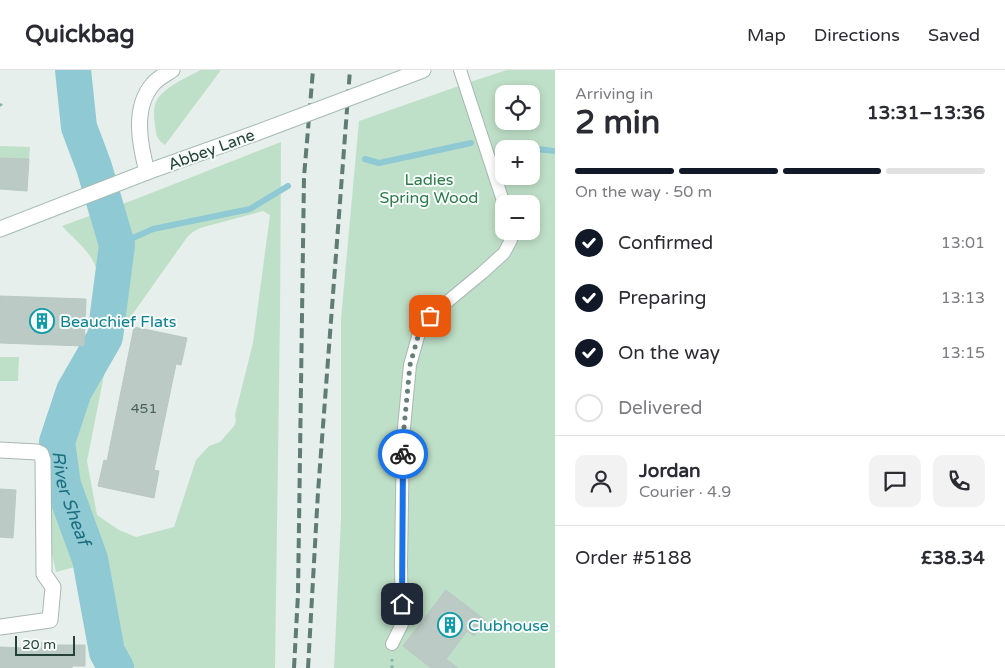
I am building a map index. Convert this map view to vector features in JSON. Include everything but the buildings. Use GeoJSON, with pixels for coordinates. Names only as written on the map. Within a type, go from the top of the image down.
{"type":"FeatureCollection","features":[{"type":"Feature","properties":{"kind":"main road"},"geometry":{"type":"LineString","coordinates":[[148,172],[140,140],[140,118],[144,98],[154,84],[172,70]]}},
{"type":"Feature","properties":{"kind":"main road","name":"Abbey Lane"},"geometry":{"type":"LineString","coordinates":[[0,228],[423,70]]}},
{"type":"Feature","properties":{"kind":"main road"},"geometry":{"type":"LineString","coordinates":[[0,450],[37,452],[43,460],[44,574],[53,587],[50,620],[0,627]]}},
{"type":"Feature","properties":{"kind":"lane"},"geometry":{"type":"LineString","coordinates":[[460,70],[501,195]]}},
{"type":"Feature","properties":{"kind":"lane"},"geometry":{"type":"LineString","coordinates":[[392,644],[402,624],[403,438],[410,365],[419,333],[430,316],[482,274],[504,253],[511,240]]}},
{"type":"Feature","properties":{"kind":"green space"},"geometry":{"type":"Polygon","coordinates":[[[201,70],[221,70],[165,145],[159,139],[156,132],[154,108],[156,102],[170,87],[201,70]]]}},
{"type":"Feature","properties":{"kind":"green space","name":"Ladies Spring Wood"},"geometry":{"type":"Polygon","coordinates":[[[507,70],[555,70],[555,668],[334,668],[341,518],[341,319],[359,121],[507,70]]]}},
{"type":"Feature","properties":{"kind":"green space"},"geometry":{"type":"Polygon","coordinates":[[[281,142],[275,668],[100,668],[91,593],[75,567],[56,572],[52,554],[51,422],[69,375],[88,357],[107,360],[87,461],[97,515],[119,530],[136,537],[174,527],[196,460],[209,446],[220,442],[236,421],[235,415],[253,343],[270,215],[263,211],[200,228],[188,236],[127,322],[120,341],[89,341],[96,312],[98,279],[96,270],[87,252],[62,226],[281,142]]]}},
{"type":"Feature","properties":{"kind":"green space"},"geometry":{"type":"Polygon","coordinates":[[[0,146],[30,147],[29,159],[0,158],[0,146]]]}},
{"type":"Feature","properties":{"kind":"green space"},"geometry":{"type":"Polygon","coordinates":[[[0,357],[19,357],[18,381],[0,381],[0,357]]]}},
{"type":"Feature","properties":{"kind":"waterway","name":"River Sheaf"},"geometry":{"type":"LineString","coordinates":[[73,70],[79,127],[94,167],[117,245],[105,337],[74,391],[57,442],[63,485],[90,559],[107,652],[116,668]]}},
{"type":"Feature","properties":{"kind":"waterway"},"geometry":{"type":"LineString","coordinates":[[365,159],[379,163],[471,143]]}},
{"type":"Feature","properties":{"kind":"waterway"},"geometry":{"type":"LineString","coordinates":[[540,149],[555,151]]}},
{"type":"Feature","properties":{"kind":"waterway"},"geometry":{"type":"LineString","coordinates":[[117,245],[153,229],[250,209],[288,186]]}},
{"type":"Feature","properties":{"kind":"railway"},"geometry":{"type":"LineString","coordinates":[[294,668],[298,594],[304,177],[313,70]]}},
{"type":"Feature","properties":{"kind":"railway"},"geometry":{"type":"LineString","coordinates":[[308,668],[318,492],[350,70]]}},
{"type":"Feature","properties":{"kind":"way so far"},"geometry":{"type":"LineString","coordinates":[[403,454],[410,365],[419,333],[430,316]]}},
{"type":"Feature","properties":{"kind":"place","name":"Beauchief Flats"},"geometry":{"type":"Point","coordinates":[42,321]}},
{"type":"Feature","properties":{"kind":"place","name":"Clubhouse"},"geometry":{"type":"Point","coordinates":[450,625]}},
{"type":"Feature","properties":{"kind":"route"},"geometry":{"type":"LineString","coordinates":[[402,604],[403,454]]}}]}
